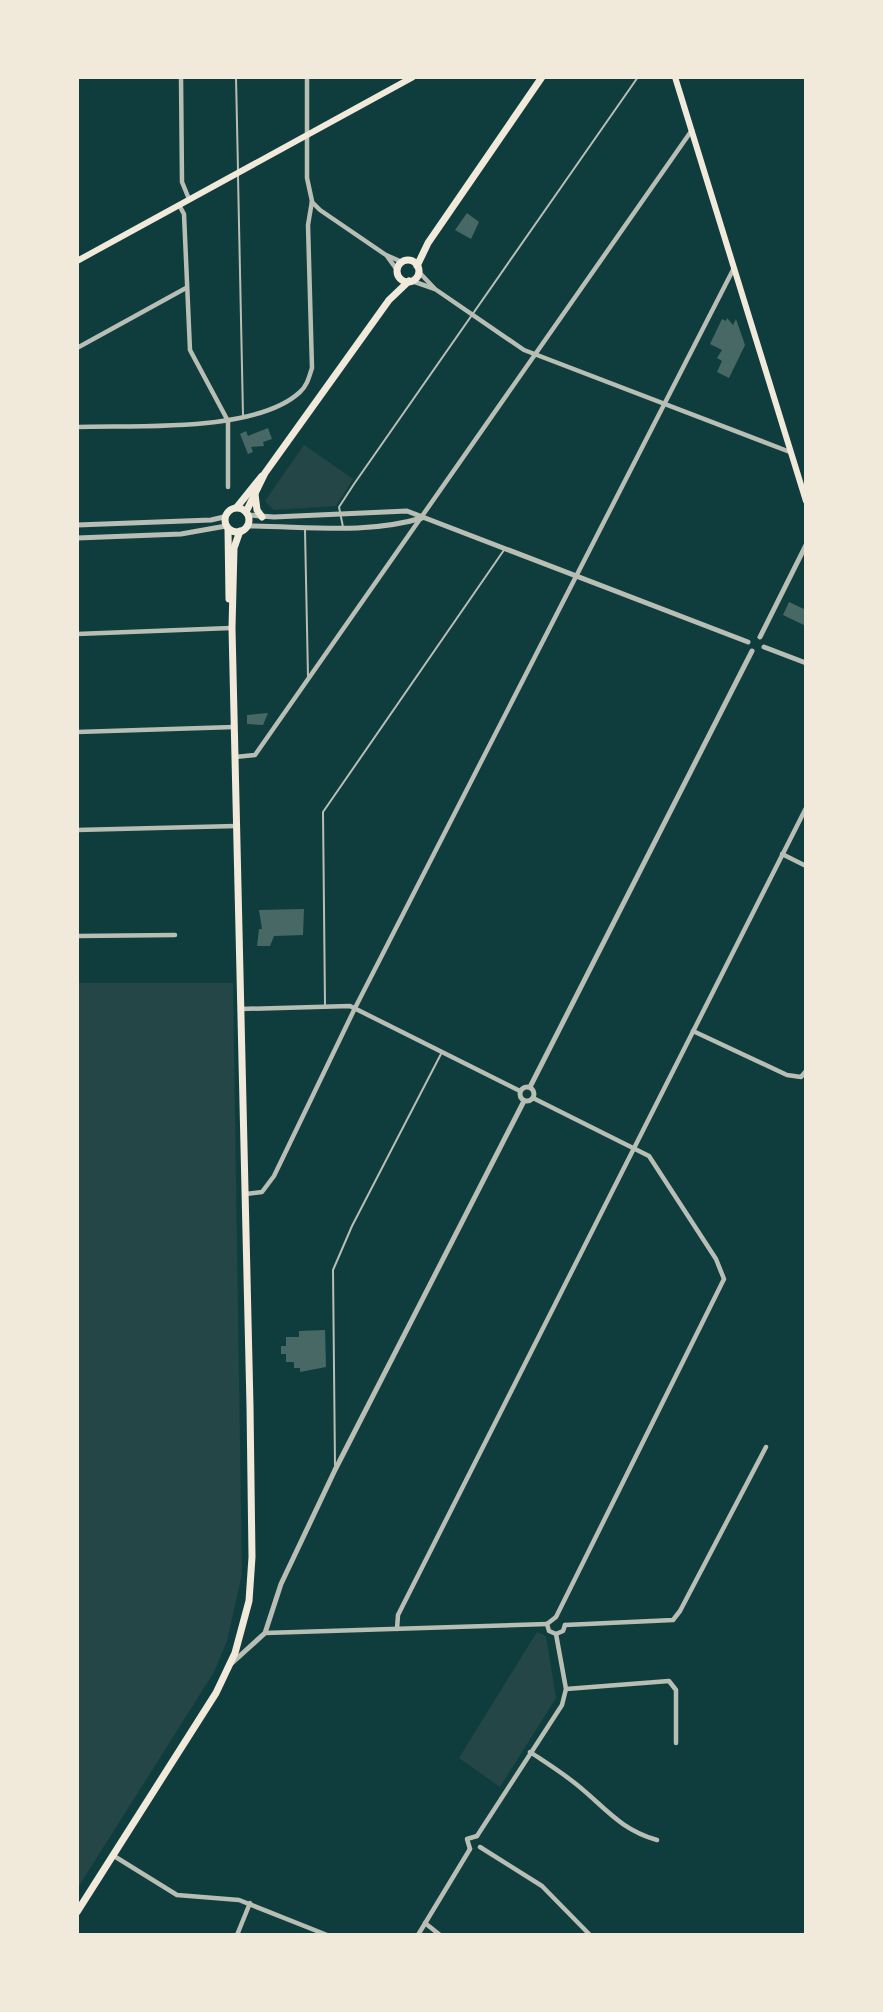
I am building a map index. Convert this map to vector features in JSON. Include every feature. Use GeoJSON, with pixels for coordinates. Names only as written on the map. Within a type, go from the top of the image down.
{"type":"FeatureCollection","features":[{"type":"Feature","properties":{"kind":"main road"},"geometry":{"type":"LineString","coordinates":[[77,261],[413,77]]}},
{"type":"Feature","properties":{"kind":"main road"},"geometry":{"type":"LineString","coordinates":[[232,628],[227,528],[224,517],[229,510],[237,507],[265,474],[389,300],[411,281],[428,243],[542,77]]}},
{"type":"Feature","properties":{"kind":"main road"},"geometry":{"type":"LineString","coordinates":[[676,77],[806,501]]}},
{"type":"Feature","properties":{"kind":"main road"},"geometry":{"type":"LineString","coordinates":[[389,300],[398,273],[406,261],[428,243]]}},
{"type":"Feature","properties":{"kind":"main road"},"geometry":{"type":"LineString","coordinates":[[406,261],[418,269]]}},
{"type":"Feature","properties":{"kind":"main road"},"geometry":{"type":"LineString","coordinates":[[398,273],[411,281]]}},
{"type":"Feature","properties":{"kind":"main road"},"geometry":{"type":"LineString","coordinates":[[77,1911],[206,1710],[230,1665],[246,1616],[252,1557],[232,628],[234,548],[265,474]]}},
{"type":"Feature","properties":{"kind":"main road"},"geometry":{"type":"LineString","coordinates":[[255,493],[257,510],[262,517]]}},
{"type":"Feature","properties":{"kind":"main road"},"geometry":{"type":"LineString","coordinates":[[237,507],[247,513]]}},
{"type":"Feature","properties":{"kind":"main road"},"geometry":{"type":"LineString","coordinates":[[227,528],[244,529]]}},
{"type":"Feature","properties":{"kind":"street"},"geometry":{"type":"LineString","coordinates":[[181,77],[182,182],[189,199]]}},
{"type":"Feature","properties":{"kind":"street"},"geometry":{"type":"LineString","coordinates":[[77,427],[228,421],[284,402],[300,393],[307,384],[312,368],[308,225],[312,201],[307,178],[307,77]]}},
{"type":"Feature","properties":{"kind":"street"},"geometry":{"type":"LineString","coordinates":[[234,757],[255,755],[692,130]]}},
{"type":"Feature","properties":{"kind":"street"},"geometry":{"type":"LineString","coordinates":[[312,201],[320,210],[386,255],[406,261]]}},
{"type":"Feature","properties":{"kind":"street"},"geometry":{"type":"LineString","coordinates":[[179,205],[184,214],[190,350],[228,421],[228,487]]}},
{"type":"Feature","properties":{"kind":"street"},"geometry":{"type":"LineString","coordinates":[[386,255],[398,273]]}},
{"type":"Feature","properties":{"kind":"street"},"geometry":{"type":"LineString","coordinates":[[246,1194],[262,1192],[268,1186],[355,1008],[734,268]]}},
{"type":"Feature","properties":{"kind":"street"},"geometry":{"type":"LineString","coordinates":[[418,269],[435,289],[535,355],[790,452]]}},
{"type":"Feature","properties":{"kind":"street"},"geometry":{"type":"LineString","coordinates":[[411,281],[435,289]]}},
{"type":"Feature","properties":{"kind":"street"},"geometry":{"type":"LineString","coordinates":[[77,348],[186,288]]}},
{"type":"Feature","properties":{"kind":"street"},"geometry":{"type":"LineString","coordinates":[[247,513],[262,517],[407,511],[748,642],[752,651]]}},
{"type":"Feature","properties":{"kind":"street"},"geometry":{"type":"LineString","coordinates":[[77,525],[211,520],[224,517]]}},
{"type":"Feature","properties":{"kind":"street"},"geometry":{"type":"LineString","coordinates":[[244,529],[305,530],[400,525],[422,518]]}},
{"type":"Feature","properties":{"kind":"street"},"geometry":{"type":"LineString","coordinates":[[77,538],[181,534],[227,528]]}},
{"type":"Feature","properties":{"kind":"street"},"geometry":{"type":"LineString","coordinates":[[764,648],[760,637],[806,545]]}},
{"type":"Feature","properties":{"kind":"street"},"geometry":{"type":"LineString","coordinates":[[77,634],[232,628]]}},
{"type":"Feature","properties":{"kind":"street"},"geometry":{"type":"LineString","coordinates":[[748,642],[752,637],[760,637]]}},
{"type":"Feature","properties":{"kind":"street"},"geometry":{"type":"LineString","coordinates":[[752,651],[757,652],[764,648],[806,663]]}},
{"type":"Feature","properties":{"kind":"street"},"geometry":{"type":"LineString","coordinates":[[520,1091],[530,1087],[752,651]]}},
{"type":"Feature","properties":{"kind":"street"},"geometry":{"type":"LineString","coordinates":[[77,732],[234,727]]}},
{"type":"Feature","properties":{"kind":"street"},"geometry":{"type":"LineString","coordinates":[[397,1629],[398,1615],[806,808]]}},
{"type":"Feature","properties":{"kind":"street"},"geometry":{"type":"LineString","coordinates":[[77,830],[237,826]]}},
{"type":"Feature","properties":{"kind":"street"},"geometry":{"type":"LineString","coordinates":[[782,854],[806,866]]}},
{"type":"Feature","properties":{"kind":"street"},"geometry":{"type":"LineString","coordinates":[[77,936],[175,935]]}},
{"type":"Feature","properties":{"kind":"street"},"geometry":{"type":"LineString","coordinates":[[241,1009],[325,1006],[355,1008],[520,1091],[524,1101]]}},
{"type":"Feature","properties":{"kind":"street"},"geometry":{"type":"LineString","coordinates":[[693,1031],[787,1075],[801,1077],[806,1071]]}},
{"type":"Feature","properties":{"kind":"street"},"geometry":{"type":"LineString","coordinates":[[530,1087],[534,1092],[533,1098]]}},
{"type":"Feature","properties":{"kind":"street"},"geometry":{"type":"LineString","coordinates":[[230,1665],[265,1633],[281,1584],[335,1470],[524,1101],[533,1098],[649,1156],[716,1259],[724,1279],[556,1617],[547,1624],[265,1633]]}},
{"type":"Feature","properties":{"kind":"street"},"geometry":{"type":"LineString","coordinates":[[556,1617],[565,1625],[668,1622],[680,1611],[766,1447]]}},
{"type":"Feature","properties":{"kind":"street"},"geometry":{"type":"LineString","coordinates":[[547,1624],[550,1631],[556,1634],[562,1632],[565,1625]]}},
{"type":"Feature","properties":{"kind":"street"},"geometry":{"type":"LineString","coordinates":[[556,1634],[566,1689],[562,1705],[477,1836],[480,1847],[542,1886],[590,1935]]}},
{"type":"Feature","properties":{"kind":"street"},"geometry":{"type":"LineString","coordinates":[[566,1689],[669,1681],[676,1690],[676,1743]]}},
{"type":"Feature","properties":{"kind":"street"},"geometry":{"type":"LineString","coordinates":[[530,1752],[575,1783],[620,1824],[633,1833],[657,1840]]}},
{"type":"Feature","properties":{"kind":"street"},"geometry":{"type":"LineString","coordinates":[[470,1849],[467,1839],[471,1835],[477,1836]]}},
{"type":"Feature","properties":{"kind":"street"},"geometry":{"type":"LineString","coordinates":[[418,1935],[470,1849],[480,1847]]}},
{"type":"Feature","properties":{"kind":"street"},"geometry":{"type":"LineString","coordinates":[[113,1855],[177,1895],[250,1903],[327,1935]]}},
{"type":"Feature","properties":{"kind":"street"},"geometry":{"type":"LineString","coordinates":[[237,1935],[250,1903]]}},
{"type":"Feature","properties":{"kind":"street"},"geometry":{"type":"LineString","coordinates":[[425,1923],[440,1935]]}},
{"type":"Feature","properties":{"kind":"lane"},"geometry":{"type":"LineString","coordinates":[[236,77],[243,418]]}},
{"type":"Feature","properties":{"kind":"lane"},"geometry":{"type":"LineString","coordinates":[[343,528],[339,507],[354,484],[638,77]]}},
{"type":"Feature","properties":{"kind":"lane"},"geometry":{"type":"LineString","coordinates":[[305,530],[308,678]]}},
{"type":"Feature","properties":{"kind":"lane"},"geometry":{"type":"LineString","coordinates":[[325,1006],[323,812],[504,550]]}},
{"type":"Feature","properties":{"kind":"lane"},"geometry":{"type":"LineString","coordinates":[[335,1470],[333,1270],[352,1226],[443,1052]]}},
{"type":"Feature","properties":{"kind":"shaded area"},"geometry":{"type":"Polygon","coordinates":[[[304,445],[353,479],[336,506],[274,510],[265,501],[304,445]]]}},
{"type":"Feature","properties":{"kind":"shaded area"},"geometry":{"type":"Polygon","coordinates":[[[77,983],[233,983],[242,1574],[227,1641],[214,1672],[77,1889],[77,983]]]}},
{"type":"Feature","properties":{"kind":"shaded area"},"geometry":{"type":"Polygon","coordinates":[[[537,1632],[546,1636],[556,1698],[500,1787],[459,1758],[537,1632]]]}},
{"type":"Feature","properties":{"kind":"building"},"geometry":{"type":"Polygon","coordinates":[[[467,213],[479,222],[471,239],[455,230],[467,213]]]}},
{"type":"Feature","properties":{"kind":"building"},"geometry":{"type":"Polygon","coordinates":[[[727,318],[733,325],[736,319],[745,345],[729,378],[717,372],[722,361],[717,358],[722,350],[710,344],[722,319],[726,321],[727,318]]]}},
{"type":"Feature","properties":{"kind":"building"},"geometry":{"type":"Polygon","coordinates":[[[268,428],[272,439],[263,442],[264,446],[251,447],[253,452],[248,454],[240,434],[246,431],[248,436],[268,428]]]}},
{"type":"Feature","properties":{"kind":"building"},"geometry":{"type":"Polygon","coordinates":[[[789,602],[806,610],[806,626],[783,615],[789,602]]]}},
{"type":"Feature","properties":{"kind":"building"},"geometry":{"type":"Polygon","coordinates":[[[268,713],[263,725],[247,724],[247,715],[268,713]]]}},
{"type":"Feature","properties":{"kind":"building"},"geometry":{"type":"Polygon","coordinates":[[[304,909],[303,935],[274,936],[270,946],[257,946],[259,929],[262,929],[259,910],[304,909]]]}},
{"type":"Feature","properties":{"kind":"building"},"geometry":{"type":"Polygon","coordinates":[[[325,1330],[326,1367],[300,1372],[300,1368],[294,1368],[294,1362],[286,1362],[286,1354],[281,1354],[281,1346],[286,1346],[286,1337],[299,1337],[299,1331],[325,1330]]]}}]}
